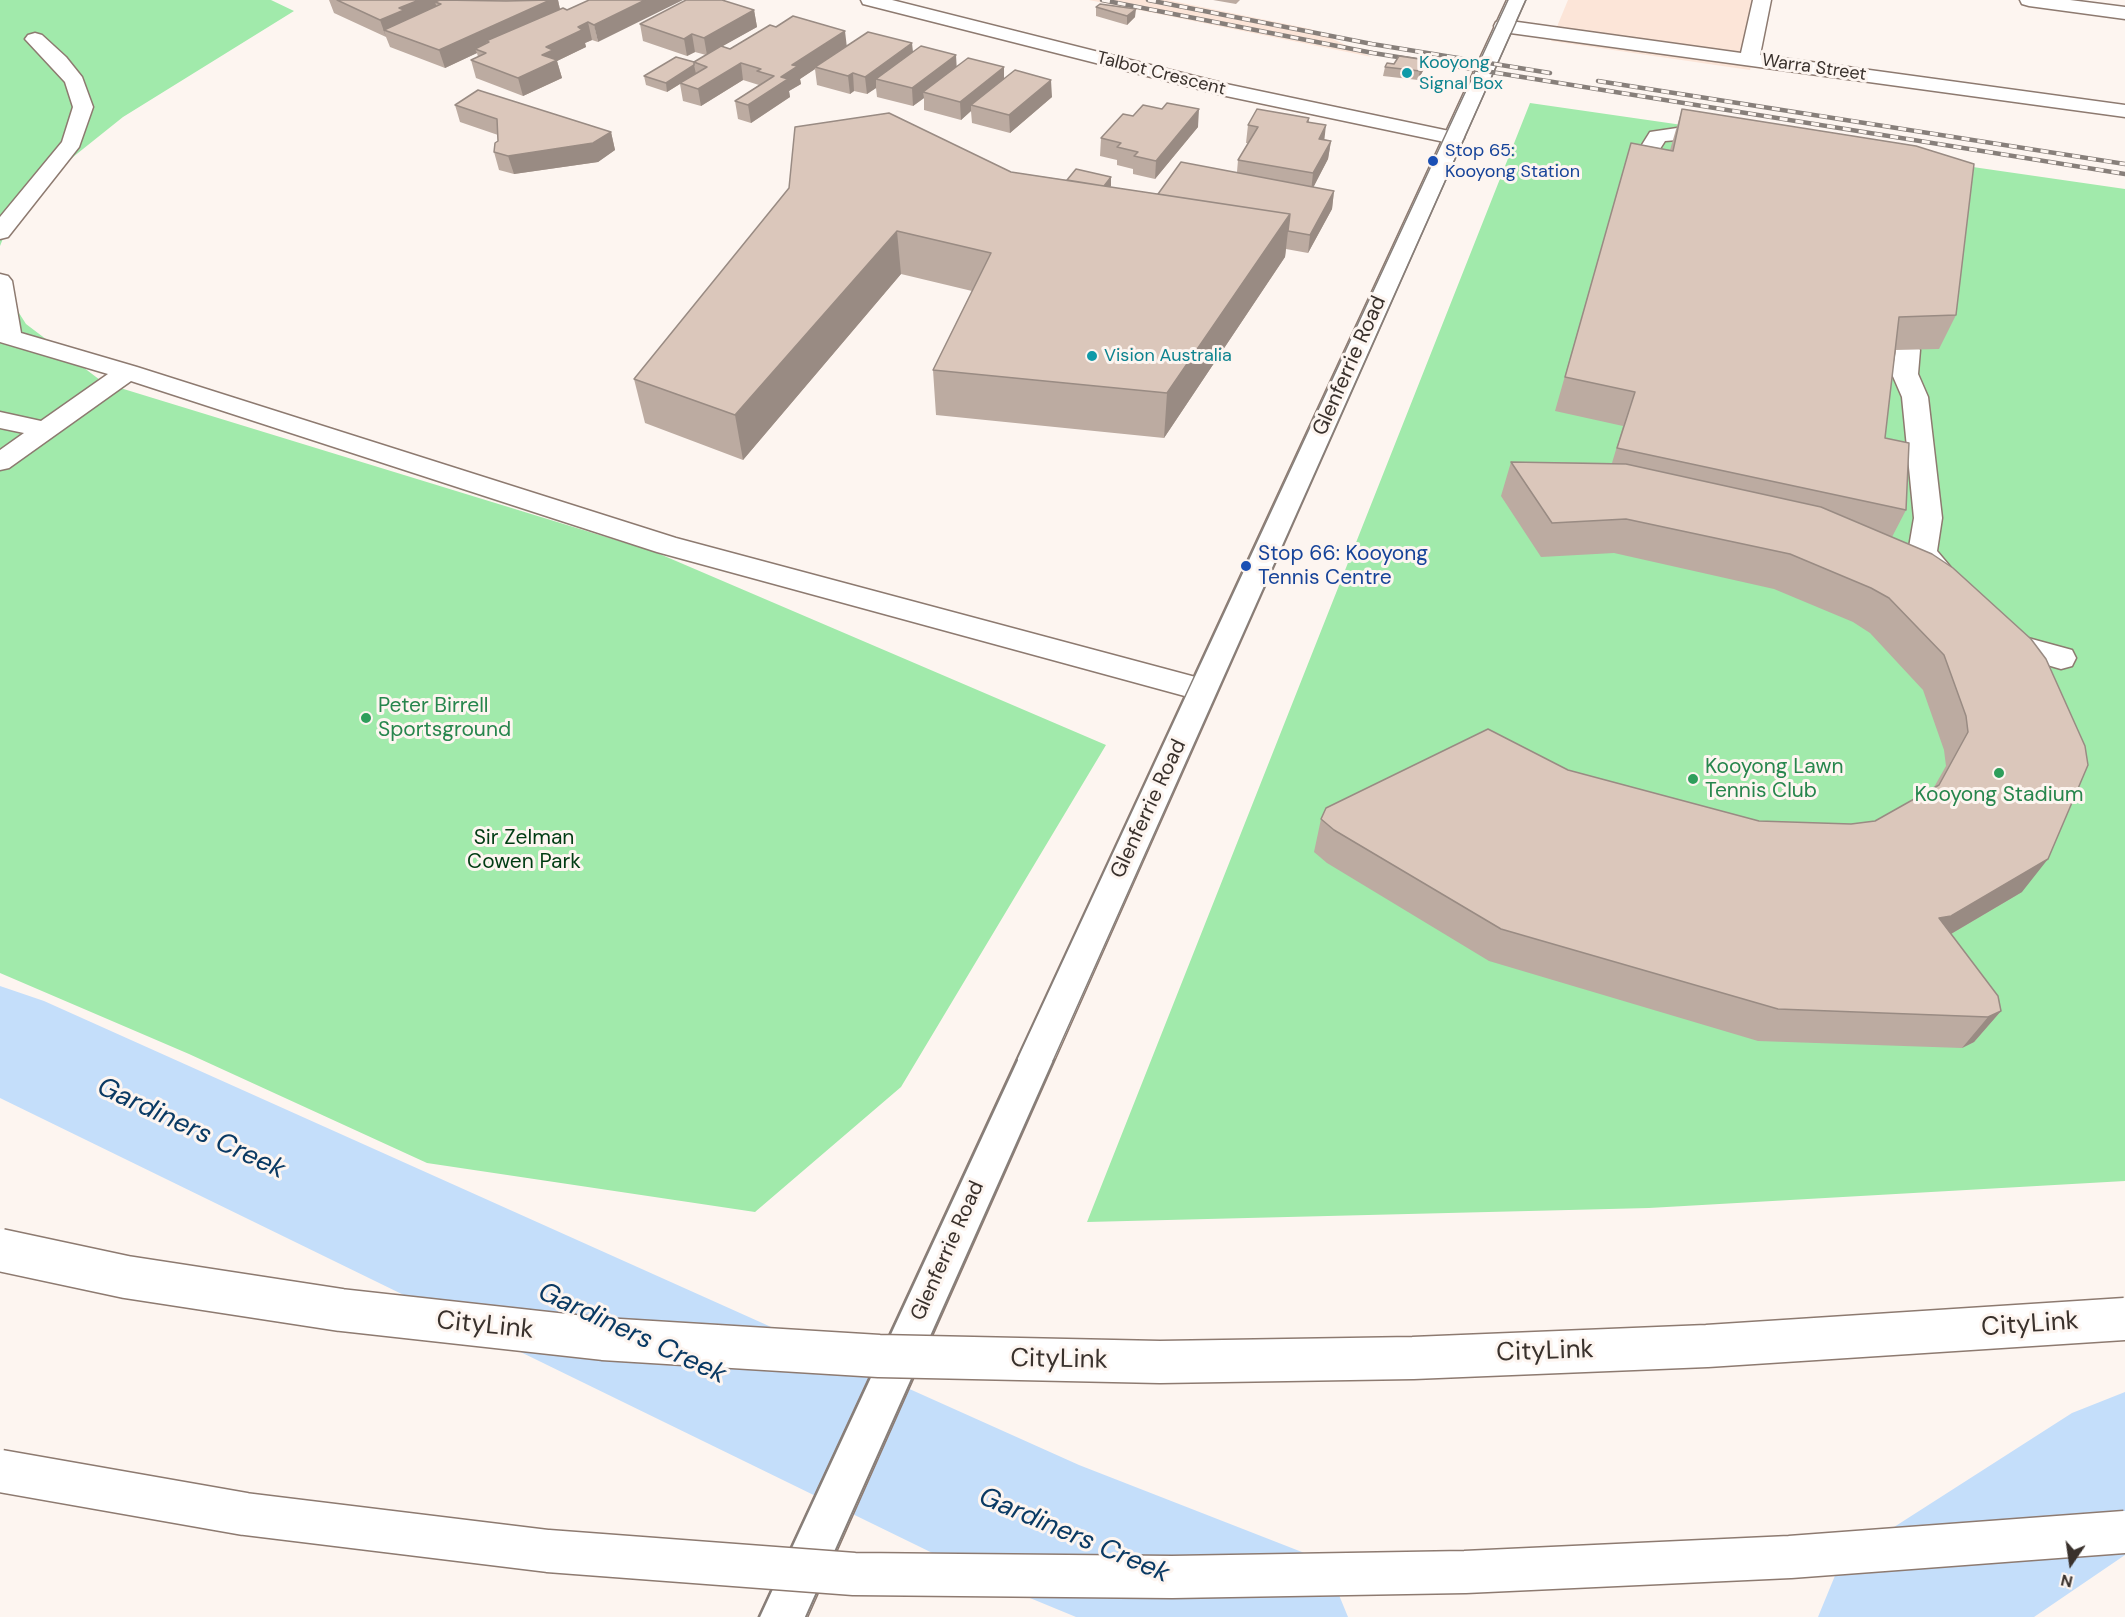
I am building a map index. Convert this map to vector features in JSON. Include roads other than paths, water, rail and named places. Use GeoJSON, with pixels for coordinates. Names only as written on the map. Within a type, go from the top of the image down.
{"type":"FeatureCollection","features":[{"type":"Feature","properties":{"kind":"main road","name":"Talbot Crescent"},"geometry":{"type":"LineString","coordinates":[[870,0],[1226,90],[1454,138]]}},
{"type":"Feature","properties":{"kind":"main road","name":"Glenferrie Road"},"geometry":{"type":"LineString","coordinates":[[787,1607],[1516,0]]}},
{"type":"Feature","properties":{"kind":"main road"},"geometry":{"type":"LineString","coordinates":[[1749,59],[1762,0]]}},
{"type":"Feature","properties":{"kind":"main road"},"geometry":{"type":"LineString","coordinates":[[2028,0],[2125,13]]}},
{"type":"Feature","properties":{"kind":"main road","name":"Warra Street"},"geometry":{"type":"LineString","coordinates":[[1503,26],[2125,111]]}},
{"type":"Feature","properties":{"kind":"main road"},"geometry":{"type":"LineString","coordinates":[[0,232],[72,143],[83,107],[75,81],[59,61],[35,39]]}},
{"type":"Feature","properties":{"kind":"main road"},"geometry":{"type":"LineString","coordinates":[[1652,148],[1657,136],[1677,134],[1734,144]]}},
{"type":"Feature","properties":{"kind":"main road"},"geometry":{"type":"LineString","coordinates":[[0,281],[9,337],[128,372],[667,545],[1203,690]]}},
{"type":"Feature","properties":{"kind":"main road"},"geometry":{"type":"LineString","coordinates":[[1908,350],[1905,374],[1915,397],[1928,518],[1922,554],[2007,643],[2061,657]]}},
{"type":"Feature","properties":{"kind":"main road"},"geometry":{"type":"LineString","coordinates":[[0,462],[128,372]]}},
{"type":"Feature","properties":{"kind":"main road"},"geometry":{"type":"LineString","coordinates":[[0,420],[46,430]]}},
{"type":"Feature","properties":{"kind":"main road","name":"CityLink"},"geometry":{"type":"LineString","coordinates":[[0,1250],[126,1277],[341,1310],[603,1339],[879,1356],[1160,1362],[1413,1358],[1707,1346],[2125,1319]]}},
{"type":"Feature","properties":{"kind":"main road"},"geometry":{"type":"LineString","coordinates":[[0,1471],[257,1516],[548,1551],[854,1574],[1172,1577],[1465,1572],[1790,1557],[2125,1532]]}},
{"type":"Feature","properties":{"kind":"waterway","name":"Gardiners Creek"},"geometry":{"type":"LineString","coordinates":[[0,1039],[1050,1530],[1269,1617]]}},
{"type":"Feature","properties":{"kind":"waterway","name":"Gardiners Creek"},"geometry":{"type":"LineString","coordinates":[[1897,1617],[2125,1466]]}},
{"type":"Feature","properties":{"kind":"tram line"},"geometry":{"type":"LineString","coordinates":[[1016,1061],[1508,0]]}},
{"type":"Feature","properties":{"kind":"tram line"},"geometry":{"type":"LineString","coordinates":[[1053,1061],[1526,0]]}},
{"type":"Feature","properties":{"kind":"tram line"},"geometry":{"type":"LineString","coordinates":[[759,1617],[1017,1060]]}},
{"type":"Feature","properties":{"kind":"tram line"},"geometry":{"type":"LineString","coordinates":[[806,1617],[1054,1060]]}},
{"type":"Feature","properties":{"kind":"railway"},"geometry":{"type":"LineString","coordinates":[[1102,0],[1373,53],[2125,174]]}},
{"type":"Feature","properties":{"kind":"railway"},"geometry":{"type":"LineString","coordinates":[[1148,0],[1372,44],[1550,73]]}},
{"type":"Feature","properties":{"kind":"railway"},"geometry":{"type":"LineString","coordinates":[[1598,81],[2125,164]]}},
{"type":"Feature","properties":{"kind":"place","name":"Kooyong Signal Box"},"geometry":{"type":"Point","coordinates":[1407,73]}},
{"type":"Feature","properties":{"kind":"place","name":"Stop 65: Kooyong Station"},"geometry":{"type":"Point","coordinates":[1433,161]}},
{"type":"Feature","properties":{"kind":"place","name":"Vision Australia"},"geometry":{"type":"Point","coordinates":[1092,356]}},
{"type":"Feature","properties":{"kind":"place","name":"Stop 66: Kooyong Tennis Centre"},"geometry":{"type":"Point","coordinates":[1246,566]}},
{"type":"Feature","properties":{"kind":"place","name":"Peter Birrell Sportsground"},"geometry":{"type":"Point","coordinates":[366,718]}},
{"type":"Feature","properties":{"kind":"place","name":"Kooyong Stadium"},"geometry":{"type":"Point","coordinates":[1999,773]}},
{"type":"Feature","properties":{"kind":"place","name":"Kooyong Lawn Tennis Club"},"geometry":{"type":"Point","coordinates":[1693,779]}},
{"type":"Feature","properties":{"kind":"park label","name":"Sir Zelman Cowen Park"},"geometry":{"type":"Point","coordinates":[524,850]}}]}
